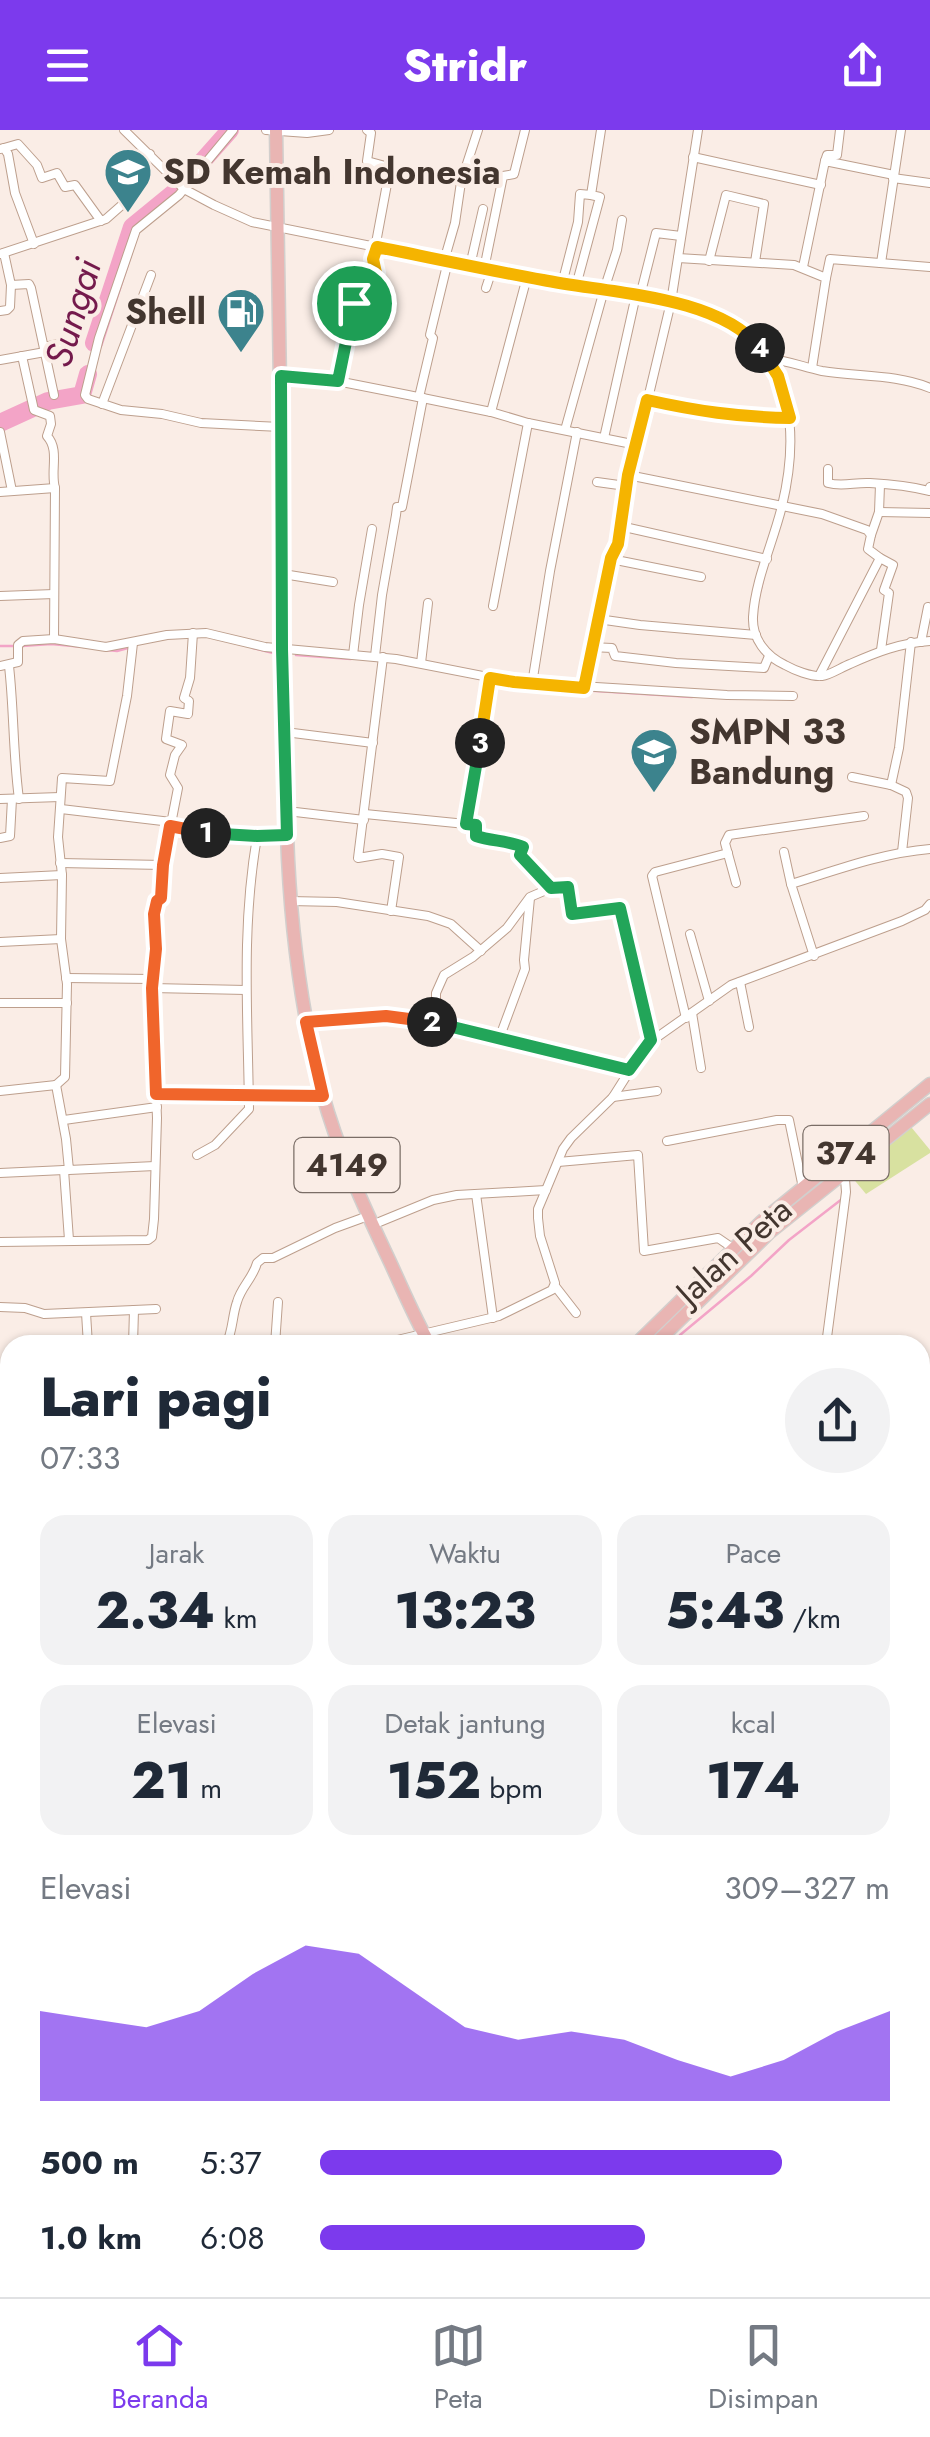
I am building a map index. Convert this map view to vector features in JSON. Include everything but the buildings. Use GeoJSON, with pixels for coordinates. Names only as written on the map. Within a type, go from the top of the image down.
{"type":"FeatureCollection","features":[{"type":"Feature","properties":{"kind":"main road","name":"4149"},"geometry":{"type":"LineString","coordinates":[[273,131],[290,901],[306,1022],[323,1096],[353,1182],[425,1335]]}},
{"type":"Feature","properties":{"kind":"main road","name":"Jalan Peta"},"geometry":{"type":"LineString","coordinates":[[663,1335],[803,1188],[930,1084]]}},
{"type":"Feature","properties":{"kind":"main road","name":"Jalan Peta"},"geometry":{"type":"LineString","coordinates":[[645,1335],[734,1248],[842,1173],[930,1104]]}},
{"type":"Feature","properties":{"kind":"street"},"geometry":{"type":"LineString","coordinates":[[124,130],[182,189],[252,222],[671,302],[733,326],[755,342],[768,359],[778,376],[790,418],[791,444],[782,506],[753,618],[756,635],[769,656],[795,670],[819,676],[881,650],[921,642]]}},
{"type":"Feature","properties":{"kind":"street"},"geometry":{"type":"LineString","coordinates":[[233,130],[182,189],[136,230],[85,397],[121,410],[201,423],[281,427]]}},
{"type":"Feature","properties":{"kind":"street"},"geometry":{"type":"LineString","coordinates":[[273,131],[328,130]]}},
{"type":"Feature","properties":{"kind":"street"},"geometry":{"type":"LineString","coordinates":[[367,130],[372,138],[367,161],[389,167]]}},
{"type":"Feature","properties":{"kind":"street"},"geometry":{"type":"LineString","coordinates":[[391,911],[399,857],[382,854],[358,858],[373,743],[382,595],[397,508],[402,507],[433,338],[430,335],[461,182],[478,130]]}},
{"type":"Feature","properties":{"kind":"street"},"geometry":{"type":"LineString","coordinates":[[486,288],[502,176],[514,174],[524,130]]}},
{"type":"Feature","properties":{"kind":"street"},"geometry":{"type":"LineString","coordinates":[[591,195],[601,130]]}},
{"type":"Feature","properties":{"kind":"street"},"geometry":{"type":"LineString","coordinates":[[584,688],[611,558],[618,544],[628,475],[671,302],[698,130]]}},
{"type":"Feature","properties":{"kind":"street"},"geometry":{"type":"LineString","coordinates":[[803,267],[825,161],[828,154],[837,155],[840,130]]}},
{"type":"Feature","properties":{"kind":"street"},"geometry":{"type":"LineString","coordinates":[[881,264],[902,130]]}},
{"type":"Feature","properties":{"kind":"street"},"geometry":{"type":"LineString","coordinates":[[2,149],[18,144],[37,165],[42,178],[56,173],[65,187],[75,185],[101,221]]}},
{"type":"Feature","properties":{"kind":"street"},"geometry":{"type":"LineString","coordinates":[[2,149],[8,154],[15,193],[34,244]]}},
{"type":"Feature","properties":{"kind":"street"},"geometry":{"type":"LineString","coordinates":[[0,311],[10,307],[11,288],[2,254],[106,219],[132,196],[125,186],[148,157]]}},
{"type":"Feature","properties":{"kind":"street"},"geometry":{"type":"LineString","coordinates":[[338,381],[354,303],[376,273],[373,259],[392,157]]}},
{"type":"Feature","properties":{"kind":"street"},"geometry":{"type":"LineString","coordinates":[[692,157],[820,185]]}},
{"type":"Feature","properties":{"kind":"street"},"geometry":{"type":"LineString","coordinates":[[825,161],[930,183]]}},
{"type":"Feature","properties":{"kind":"street"},"geometry":{"type":"LineString","coordinates":[[562,284],[578,222],[580,194],[600,196],[576,286]]}},
{"type":"Feature","properties":{"kind":"street"},"geometry":{"type":"LineString","coordinates":[[708,261],[726,195],[764,206],[755,262]]}},
{"type":"Feature","properties":{"kind":"street"},"geometry":{"type":"LineString","coordinates":[[470,266],[482,209]]}},
{"type":"Feature","properties":{"kind":"street"},"geometry":{"type":"LineString","coordinates":[[565,430],[618,250],[622,220]]}},
{"type":"Feature","properties":{"kind":"street"},"geometry":{"type":"LineString","coordinates":[[604,438],[656,232],[681,236]]}},
{"type":"Feature","properties":{"kind":"street"},"geometry":{"type":"LineString","coordinates":[[678,258],[803,267],[826,278]]}},
{"type":"Feature","properties":{"kind":"street"},"geometry":{"type":"LineString","coordinates":[[812,368],[830,259],[930,267]]}},
{"type":"Feature","properties":{"kind":"street"},"geometry":{"type":"LineString","coordinates":[[102,404],[151,275]]}},
{"type":"Feature","properties":{"kind":"street"},"geometry":{"type":"LineString","coordinates":[[491,412],[527,277]]}},
{"type":"Feature","properties":{"kind":"street"},"geometry":{"type":"LineString","coordinates":[[11,288],[28,284],[32,288],[54,395]]}},
{"type":"Feature","properties":{"kind":"street"},"geometry":{"type":"LineString","coordinates":[[0,360],[74,340]]}},
{"type":"Feature","properties":{"kind":"street"},"geometry":{"type":"LineString","coordinates":[[22,356],[32,407],[51,420],[47,436],[54,444],[54,639]]}},
{"type":"Feature","properties":{"kind":"street"},"geometry":{"type":"LineString","coordinates":[[768,359],[821,371],[894,378],[930,388]]}},
{"type":"Feature","properties":{"kind":"street"},"geometry":{"type":"LineString","coordinates":[[281,376],[338,381],[421,397],[637,445]]}},
{"type":"Feature","properties":{"kind":"street"},"geometry":{"type":"LineString","coordinates":[[647,400],[689,410],[790,418]]}},
{"type":"Feature","properties":{"kind":"street"},"geometry":{"type":"LineString","coordinates":[[492,606],[528,423]]}},
{"type":"Feature","properties":{"kind":"street"},"geometry":{"type":"LineString","coordinates":[[0,432],[12,491]]}},
{"type":"Feature","properties":{"kind":"street"},"geometry":{"type":"LineString","coordinates":[[532,684],[577,432]]}},
{"type":"Feature","properties":{"kind":"street"},"geometry":{"type":"LineString","coordinates":[[828,469],[828,483],[839,486],[896,484],[929,491],[930,487]]}},
{"type":"Feature","properties":{"kind":"street"},"geometry":{"type":"LineString","coordinates":[[628,475],[822,514],[858,526],[871,535]]}},
{"type":"Feature","properties":{"kind":"street"},"geometry":{"type":"LineString","coordinates":[[597,482],[626,486]]}},
{"type":"Feature","properties":{"kind":"street"},"geometry":{"type":"LineString","coordinates":[[880,484],[879,512],[868,548],[893,565],[884,590],[889,593],[881,650]]}},
{"type":"Feature","properties":{"kind":"street"},"geometry":{"type":"LineString","coordinates":[[0,492],[55,488]]}},
{"type":"Feature","properties":{"kind":"street"},"geometry":{"type":"LineString","coordinates":[[879,512],[930,513]]}},
{"type":"Feature","properties":{"kind":"street"},"geometry":{"type":"LineString","coordinates":[[620,526],[766,559]]}},
{"type":"Feature","properties":{"kind":"street"},"geometry":{"type":"LineString","coordinates":[[352,655],[372,529]]}},
{"type":"Feature","properties":{"kind":"street"},"geometry":{"type":"LineString","coordinates":[[611,558],[701,576]]}},
{"type":"Feature","properties":{"kind":"street"},"geometry":{"type":"LineString","coordinates":[[819,676],[880,558]]}},
{"type":"Feature","properties":{"kind":"street"},"geometry":{"type":"LineString","coordinates":[[283,574],[334,582]]}},
{"type":"Feature","properties":{"kind":"street"},"geometry":{"type":"LineString","coordinates":[[0,596],[54,594]]}},
{"type":"Feature","properties":{"kind":"street"},"geometry":{"type":"LineString","coordinates":[[421,663],[428,604]]}},
{"type":"Feature","properties":{"kind":"street"},"geometry":{"type":"LineString","coordinates":[[891,785],[928,607]]}},
{"type":"Feature","properties":{"kind":"street"},"geometry":{"type":"LineString","coordinates":[[598,619],[756,635]]}},
{"type":"Feature","properties":{"kind":"street"},"geometry":{"type":"LineString","coordinates":[[0,1242],[152,1237],[157,1107],[154,914],[161,898],[163,865],[178,788],[170,775],[182,745],[166,739],[166,728],[170,712],[188,714],[188,701],[184,698],[190,678],[193,633]]}},
{"type":"Feature","properties":{"kind":"street"},"geometry":{"type":"LineString","coordinates":[[0,838],[10,836],[16,799],[14,713],[4,666],[19,661],[18,644],[23,641],[54,639],[106,648],[167,634],[206,633],[265,647],[379,657],[532,684],[793,696]]}},
{"type":"Feature","properties":{"kind":"street"},"geometry":{"type":"LineString","coordinates":[[0,1092],[56,1085],[65,1077],[67,1002],[58,837],[62,778],[110,781],[133,643]]}},
{"type":"Feature","properties":{"kind":"street"},"geometry":{"type":"LineString","coordinates":[[591,647],[613,649],[615,656],[764,668],[769,656]]}},
{"type":"Feature","properties":{"kind":"street"},"geometry":{"type":"LineString","coordinates":[[466,824],[490,678]]}},
{"type":"Feature","properties":{"kind":"street"},"geometry":{"type":"LineString","coordinates":[[285,732],[373,743]]}},
{"type":"Feature","properties":{"kind":"street"},"geometry":{"type":"LineString","coordinates":[[852,777],[901,788],[907,795],[902,852]]}},
{"type":"Feature","properties":{"kind":"street"},"geometry":{"type":"LineString","coordinates":[[0,800],[60,797]]}},
{"type":"Feature","properties":{"kind":"street"},"geometry":{"type":"LineString","coordinates":[[61,809],[202,832],[287,835]]}},
{"type":"Feature","properties":{"kind":"street"},"geometry":{"type":"LineString","coordinates":[[287,812],[476,825],[476,836],[520,844],[524,848],[520,855],[551,888]]}},
{"type":"Feature","properties":{"kind":"street"},"geometry":{"type":"LineString","coordinates":[[736,884],[726,840],[732,834],[864,816]]}},
{"type":"Feature","properties":{"kind":"street"},"geometry":{"type":"LineString","coordinates":[[197,1155],[248,1113],[248,885],[257,836]]}},
{"type":"Feature","properties":{"kind":"street"},"geometry":{"type":"LineString","coordinates":[[791,884],[902,852],[930,849]]}},
{"type":"Feature","properties":{"kind":"street"},"geometry":{"type":"LineString","coordinates":[[784,852],[814,956]]}},
{"type":"Feature","properties":{"kind":"street"},"geometry":{"type":"LineString","coordinates":[[701,1068],[652,876],[728,853]]}},
{"type":"Feature","properties":{"kind":"street"},"geometry":{"type":"LineString","coordinates":[[60,864],[163,865]]}},
{"type":"Feature","properties":{"kind":"street"},"geometry":{"type":"LineString","coordinates":[[0,878],[62,875]]}},
{"type":"Feature","properties":{"kind":"street"},"geometry":{"type":"LineString","coordinates":[[436,1022],[435,1001],[441,979],[448,971],[481,951],[507,928],[530,897],[551,888],[568,887],[572,914],[620,908],[651,1040]]}},
{"type":"Feature","properties":{"kind":"street"},"geometry":{"type":"LineString","coordinates":[[499,1038],[525,969],[530,897]]}},
{"type":"Feature","properties":{"kind":"street"},"geometry":{"type":"LineString","coordinates":[[290,901],[337,902],[428,916],[452,924],[481,951]]}},
{"type":"Feature","properties":{"kind":"street"},"geometry":{"type":"LineString","coordinates":[[576,1314],[555,1286],[540,1236],[538,1209],[571,1138],[613,1097],[651,1040],[731,985],[902,921],[930,904]]}},
{"type":"Feature","properties":{"kind":"street"},"geometry":{"type":"LineString","coordinates":[[690,934],[709,1001]]}},
{"type":"Feature","properties":{"kind":"street"},"geometry":{"type":"LineString","coordinates":[[0,942],[62,939]]}},
{"type":"Feature","properties":{"kind":"street"},"geometry":{"type":"LineString","coordinates":[[66,978],[246,990]]}},
{"type":"Feature","properties":{"kind":"street"},"geometry":{"type":"LineString","coordinates":[[740,982],[749,1027]]}},
{"type":"Feature","properties":{"kind":"street"},"geometry":{"type":"LineString","coordinates":[[0,1003],[67,1002]]}},
{"type":"Feature","properties":{"kind":"street"},"geometry":{"type":"LineString","coordinates":[[306,1022],[386,1016],[436,1022],[629,1070]]}},
{"type":"Feature","properties":{"kind":"street"},"geometry":{"type":"LineString","coordinates":[[56,1085],[64,1120],[68,1240]]}},
{"type":"Feature","properties":{"kind":"street"},"geometry":{"type":"LineString","coordinates":[[613,1097],[657,1090]]}},
{"type":"Feature","properties":{"kind":"street"},"geometry":{"type":"LineString","coordinates":[[156,1094],[323,1096]]}},
{"type":"Feature","properties":{"kind":"street"},"geometry":{"type":"LineString","coordinates":[[64,1120],[157,1107]]}},
{"type":"Feature","properties":{"kind":"street"},"geometry":{"type":"LineString","coordinates":[[666,1141],[790,1120],[803,1188]]}},
{"type":"Feature","properties":{"kind":"street"},"geometry":{"type":"LineString","coordinates":[[558,1162],[639,1156],[644,1251],[718,1238],[734,1248]]}},
{"type":"Feature","properties":{"kind":"street"},"geometry":{"type":"LineString","coordinates":[[0,1173],[155,1166]]}},
{"type":"Feature","properties":{"kind":"street"},"geometry":{"type":"LineString","coordinates":[[827,1335],[846,1192],[842,1173]]}},
{"type":"Feature","properties":{"kind":"street"},"geometry":{"type":"LineString","coordinates":[[230,1335],[237,1302],[257,1263],[334,1228],[370,1221],[433,1200],[546,1190]]}},
{"type":"Feature","properties":{"kind":"street"},"geometry":{"type":"LineString","coordinates":[[476,1194],[493,1318]]}},
{"type":"Feature","properties":{"kind":"street"},"geometry":{"type":"LineString","coordinates":[[442,1335],[513,1311],[555,1286]]}},
{"type":"Feature","properties":{"kind":"street"},"geometry":{"type":"LineString","coordinates":[[276,1335],[278,1302]]}},
{"type":"Feature","properties":{"kind":"street"},"geometry":{"type":"LineString","coordinates":[[0,1308],[24,1308],[44,1314],[156,1309]]}},
{"type":"Feature","properties":{"kind":"street"},"geometry":{"type":"LineString","coordinates":[[133,1335],[134,1310]]}},
{"type":"Feature","properties":{"kind":"street"},"geometry":{"type":"LineString","coordinates":[[86,1312],[87,1335]]}},
{"type":"Feature","properties":{"kind":"street"},"geometry":{"type":"LineString","coordinates":[[930,1646],[930,1698]]}},
{"type":"Feature","properties":{"kind":"green space"},"geometry":{"type":"Polygon","coordinates":[[[907,1122],[930,1153],[866,1194],[846,1170],[907,1122]]]}},
{"type":"Feature","properties":{"kind":"waterway","name":"Sungai"},"geometry":{"type":"LineString","coordinates":[[94,343],[132,227],[176,191],[230,130]]}},
{"type":"Feature","properties":{"kind":"waterway","name":"Sungai"},"geometry":{"type":"LineString","coordinates":[[0,423],[48,401],[82,395],[88,374]]}},
{"type":"Feature","properties":{"kind":"waterway"},"geometry":{"type":"LineString","coordinates":[[759,596],[763,580]]}},
{"type":"Feature","properties":{"kind":"waterway"},"geometry":{"type":"LineString","coordinates":[[0,646],[15,646]]}},
{"type":"Feature","properties":{"kind":"waterway"},"geometry":{"type":"LineString","coordinates":[[22,646],[84,647]]}},
{"type":"Feature","properties":{"kind":"waterway"},"geometry":{"type":"LineString","coordinates":[[107,650],[128,648]]}},
{"type":"Feature","properties":{"kind":"waterway"},"geometry":{"type":"LineString","coordinates":[[253,648],[277,654]]}},
{"type":"Feature","properties":{"kind":"waterway"},"geometry":{"type":"LineString","coordinates":[[296,655],[351,659]]}},
{"type":"Feature","properties":{"kind":"waterway"},"geometry":{"type":"LineString","coordinates":[[516,686],[692,697]]}},
{"type":"Feature","properties":{"kind":"waterway"},"geometry":{"type":"LineString","coordinates":[[680,1335],[842,1199]]}},
{"type":"Feature","properties":{"kind":"place","name":"SD Kemah Indonesia"},"geometry":{"type":"Point","coordinates":[128,214]}},
{"type":"Feature","properties":{"kind":"place","name":"Shell"},"geometry":{"type":"Point","coordinates":[241,354]}},
{"type":"Feature","properties":{"kind":"place","name":"SMPN 33 Bandung"},"geometry":{"type":"Point","coordinates":[654,794]}},
{"type":"Feature","properties":{"kind":"route"},"geometry":{"type":"LineString","coordinates":[[377,247],[689,306],[733,326],[755,342],[778,376],[790,418],[689,410],[647,400],[584,688],[490,678],[466,824],[476,825],[476,836],[520,844],[524,848],[520,855],[551,888],[568,887],[572,914],[620,908],[651,1040],[629,1070],[436,1022],[386,1016],[306,1022],[323,1096],[156,1094],[154,914],[161,898],[170,826],[202,832],[287,835],[281,376],[338,381],[354,303],[376,273],[373,259],[377,247]]}}]}
